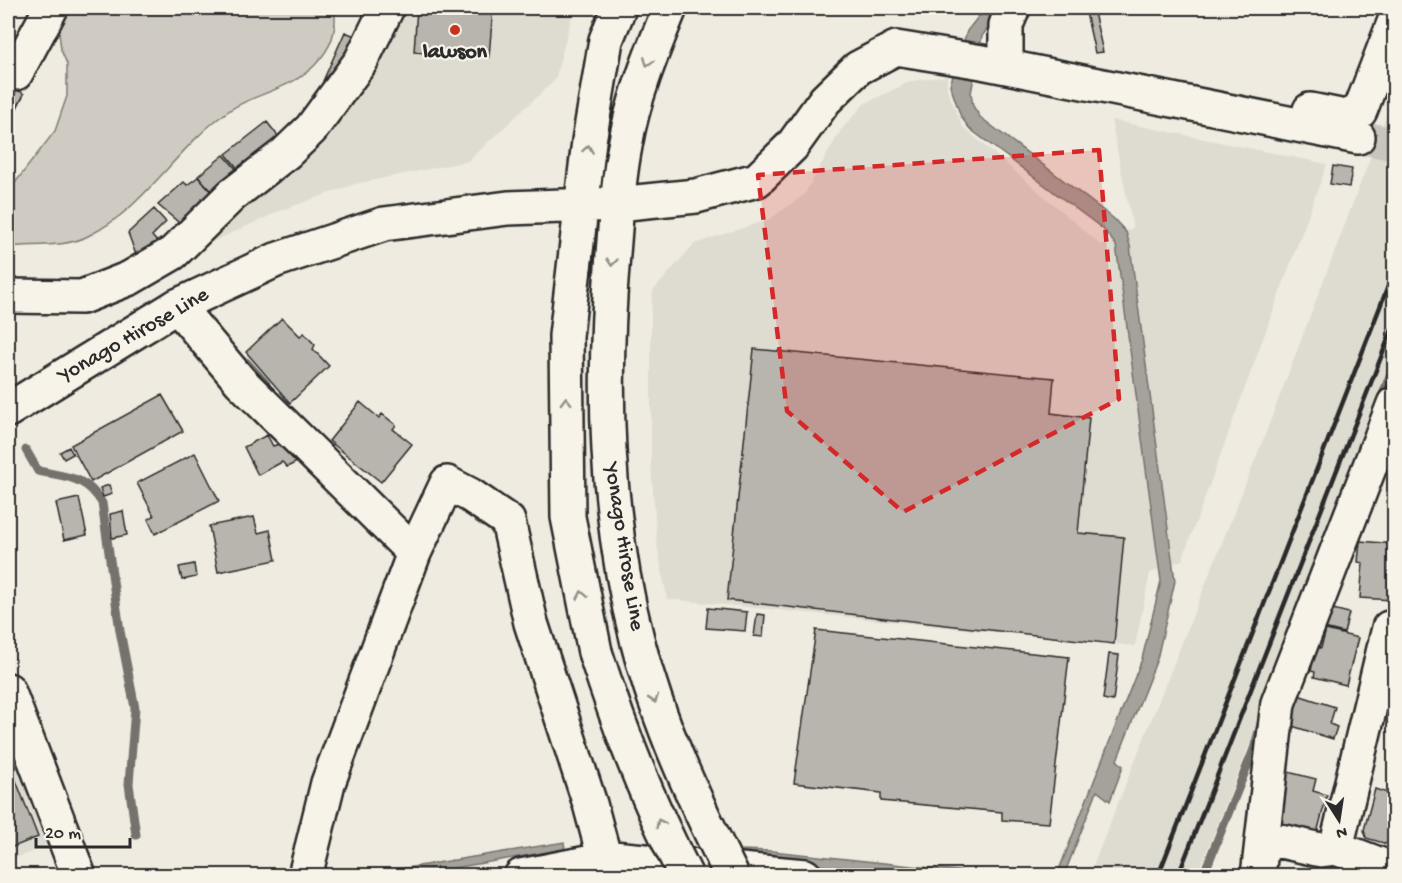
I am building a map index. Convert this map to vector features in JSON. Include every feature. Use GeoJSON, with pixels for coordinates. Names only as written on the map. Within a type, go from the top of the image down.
{"type":"FeatureCollection","features":[{"type":"Feature","properties":{"kind":"street"},"geometry":{"type":"LineString","coordinates":[[16,73],[51,8]]}},
{"type":"Feature","properties":{"kind":"street"},"geometry":{"type":"LineString","coordinates":[[8,296],[82,297],[130,278],[173,252],[232,195],[286,153],[311,129],[361,62],[387,8]]}},
{"type":"Feature","properties":{"kind":"street"},"geometry":{"type":"LineString","coordinates":[[579,207],[606,40],[619,8]]}},
{"type":"Feature","properties":{"kind":"street"},"geometry":{"type":"LineString","coordinates":[[670,8],[646,67],[625,145],[617,204],[696,196],[757,180],[792,146],[825,100],[858,68],[896,48],[992,61],[1358,137]]}},
{"type":"Feature","properties":{"kind":"street"},"geometry":{"type":"LineString","coordinates":[[992,61],[1013,8]]}},
{"type":"Feature","properties":{"kind":"street"},"geometry":{"type":"LineString","coordinates":[[992,61],[1051,62],[1345,117],[1360,111],[1395,23]]}},
{"type":"Feature","properties":{"kind":"street","name":"Yonago Hirose Line"},"geometry":{"type":"LineString","coordinates":[[8,410],[177,306],[276,260],[384,224],[508,207],[579,207],[617,204],[607,340],[608,444],[614,517],[627,600],[648,681],[682,775],[732,876]]}},
{"type":"Feature","properties":{"kind":"street","name":"Yonago Hirose Line"},"geometry":{"type":"LineString","coordinates":[[579,207],[566,336],[568,517],[595,652],[618,727],[642,787],[686,876]]}},
{"type":"Feature","properties":{"kind":"street"},"geometry":{"type":"LineString","coordinates":[[177,306],[240,381],[325,468],[414,553]]}},
{"type":"Feature","properties":{"kind":"street"},"geometry":{"type":"LineString","coordinates":[[1258,876],[1278,703],[1395,404]]}},
{"type":"Feature","properties":{"kind":"street"},"geometry":{"type":"LineString","coordinates":[[305,876],[328,783],[414,553],[447,483],[470,495],[508,521],[531,623],[590,804],[605,860]]}},
{"type":"Feature","properties":{"kind":"street"},"geometry":{"type":"LineString","coordinates":[[1336,848],[1389,628],[1395,628]]}},
{"type":"Feature","properties":{"kind":"street"},"geometry":{"type":"LineString","coordinates":[[8,690],[79,876]]}},
{"type":"Feature","properties":{"kind":"street"},"geometry":{"type":"LineString","coordinates":[[1263,837],[1321,850],[1336,848],[1395,870]]}},
{"type":"Feature","properties":{"kind":"street"},"geometry":{"type":"LineString","coordinates":[[521,876],[605,860],[805,876]]}},
{"type":"Feature","properties":{"kind":"highlighted area"},"geometry":{"type":"Polygon","coordinates":[[[1099,150],[1119,399],[903,512],[787,411],[758,175],[1099,150]]]}},
{"type":"Feature","properties":{"kind":"shaded area"},"geometry":{"type":"Polygon","coordinates":[[[70,8],[334,8],[335,24],[329,46],[305,74],[223,115],[189,145],[143,195],[108,224],[79,240],[49,245],[8,247],[8,188],[15,183],[55,131],[67,96],[67,64],[61,50],[59,32],[70,8]]]}},
{"type":"Feature","properties":{"kind":"shaded area"},"geometry":{"type":"Polygon","coordinates":[[[406,8],[574,8],[555,80],[468,161],[355,184],[282,210],[201,247],[238,210],[317,147],[376,70],[406,8]]]}},
{"type":"Feature","properties":{"kind":"shaded area"},"geometry":{"type":"Polygon","coordinates":[[[985,8],[1003,8],[982,36],[971,93],[973,106],[980,117],[1113,218],[1126,232],[1130,246],[1175,581],[1157,659],[1117,760],[1123,766],[1110,801],[1097,791],[1064,875],[1057,875],[1142,659],[1161,581],[1116,245],[1103,229],[970,129],[961,117],[950,85],[967,31],[985,8]]]}},
{"type":"Feature","properties":{"kind":"shaded area"},"geometry":{"type":"Polygon","coordinates":[[[947,76],[947,90],[963,127],[1101,245],[1133,228],[1111,120],[1327,164],[1182,560],[1150,573],[1135,646],[667,599],[657,544],[651,464],[653,291],[694,244],[770,219],[804,195],[841,130],[864,104],[911,81],[947,76]]]}},
{"type":"Feature","properties":{"kind":"shaded area"},"geometry":{"type":"Polygon","coordinates":[[[1394,95],[1394,386],[1197,875],[1089,876],[1265,435],[1394,95]]]}},
{"type":"Feature","properties":{"kind":"shaded area"},"geometry":{"type":"Polygon","coordinates":[[[8,741],[52,844],[8,861],[8,741]]]}},
{"type":"Feature","properties":{"kind":"shaded area"},"geometry":{"type":"Polygon","coordinates":[[[564,842],[565,849],[413,875],[364,875],[564,842]]]}},
{"type":"Feature","properties":{"kind":"shaded area"},"geometry":{"type":"Polygon","coordinates":[[[621,846],[772,851],[996,875],[928,876],[621,846]]]}},
{"type":"Feature","properties":{"kind":"building"},"geometry":{"type":"Polygon","coordinates":[[[417,8],[493,8],[489,57],[414,52],[417,8]]]}},
{"type":"Feature","properties":{"kind":"building"},"geometry":{"type":"Polygon","coordinates":[[[517,8],[545,8],[545,11],[517,10],[517,8]]]}},
{"type":"Feature","properties":{"kind":"building"},"geometry":{"type":"Polygon","coordinates":[[[1085,8],[1093,8],[1103,52],[1095,53],[1085,8]]]}},
{"type":"Feature","properties":{"kind":"building"},"geometry":{"type":"Polygon","coordinates":[[[345,32],[355,36],[333,85],[323,81],[345,32]]]}},
{"type":"Feature","properties":{"kind":"building"},"geometry":{"type":"Polygon","coordinates":[[[8,78],[21,85],[18,90],[24,94],[11,120],[8,118],[8,78]]]}},
{"type":"Feature","properties":{"kind":"building"},"geometry":{"type":"Polygon","coordinates":[[[267,122],[285,145],[245,177],[226,154],[267,122]]]}},
{"type":"Feature","properties":{"kind":"building"},"geometry":{"type":"Polygon","coordinates":[[[224,155],[243,177],[219,199],[198,176],[224,155]]]}},
{"type":"Feature","properties":{"kind":"building"},"geometry":{"type":"Polygon","coordinates":[[[1333,166],[1352,169],[1349,187],[1330,184],[1333,166]]]}},
{"type":"Feature","properties":{"kind":"building"},"geometry":{"type":"Polygon","coordinates":[[[198,177],[217,199],[183,226],[158,205],[184,182],[187,185],[198,177]]]}},
{"type":"Feature","properties":{"kind":"building"},"geometry":{"type":"Polygon","coordinates":[[[154,209],[166,222],[152,236],[159,244],[139,263],[128,233],[154,209]]]}},
{"type":"Feature","properties":{"kind":"building"},"geometry":{"type":"Polygon","coordinates":[[[282,318],[300,336],[304,333],[315,345],[313,349],[329,366],[290,403],[246,352],[282,318]]]}},
{"type":"Feature","properties":{"kind":"building"},"geometry":{"type":"Polygon","coordinates":[[[754,349],[1054,378],[1051,413],[1089,418],[1078,533],[1124,537],[1114,644],[727,600],[754,349]]]}},
{"type":"Feature","properties":{"kind":"building"},"geometry":{"type":"Polygon","coordinates":[[[162,395],[183,431],[91,482],[71,445],[162,395]]]}},
{"type":"Feature","properties":{"kind":"building"},"geometry":{"type":"Polygon","coordinates":[[[360,402],[379,418],[382,414],[396,425],[393,429],[412,444],[381,482],[329,441],[360,402]]]}},
{"type":"Feature","properties":{"kind":"building"},"geometry":{"type":"Polygon","coordinates":[[[267,435],[273,446],[282,443],[297,462],[287,467],[282,462],[258,475],[244,447],[267,435]]]}},
{"type":"Feature","properties":{"kind":"building"},"geometry":{"type":"Polygon","coordinates":[[[69,447],[73,454],[64,459],[60,452],[69,447]]]}},
{"type":"Feature","properties":{"kind":"building"},"geometry":{"type":"Polygon","coordinates":[[[195,453],[219,501],[155,534],[148,519],[154,516],[137,483],[195,453]]]}},
{"type":"Feature","properties":{"kind":"building"},"geometry":{"type":"Polygon","coordinates":[[[109,485],[112,494],[103,497],[100,488],[109,485]]]}},
{"type":"Feature","properties":{"kind":"building"},"geometry":{"type":"Polygon","coordinates":[[[79,498],[87,535],[64,540],[56,503],[79,498]]]}},
{"type":"Feature","properties":{"kind":"building"},"geometry":{"type":"Polygon","coordinates":[[[123,511],[127,535],[112,538],[110,514],[123,511]]]}},
{"type":"Feature","properties":{"kind":"building"},"geometry":{"type":"Polygon","coordinates":[[[254,517],[258,533],[270,530],[276,560],[218,572],[209,526],[254,517]]]}},
{"type":"Feature","properties":{"kind":"building"},"geometry":{"type":"Polygon","coordinates":[[[1360,541],[1394,544],[1392,600],[1360,598],[1363,563],[1358,562],[1360,541]]]}},
{"type":"Feature","properties":{"kind":"building"},"geometry":{"type":"Polygon","coordinates":[[[194,564],[196,577],[182,580],[179,567],[194,564]]]}},
{"type":"Feature","properties":{"kind":"building"},"geometry":{"type":"Polygon","coordinates":[[[708,608],[747,612],[745,631],[706,628],[708,608]]]}},
{"type":"Feature","properties":{"kind":"building"},"geometry":{"type":"Polygon","coordinates":[[[1329,608],[1349,613],[1344,633],[1324,628],[1329,608]]]}},
{"type":"Feature","properties":{"kind":"building"},"geometry":{"type":"Polygon","coordinates":[[[757,614],[765,615],[763,637],[754,636],[757,614]]]}},
{"type":"Feature","properties":{"kind":"building"},"geometry":{"type":"Polygon","coordinates":[[[816,630],[1069,657],[1049,823],[1002,820],[1002,812],[881,801],[881,793],[794,783],[816,630]]]}},
{"type":"Feature","properties":{"kind":"building"},"geometry":{"type":"Polygon","coordinates":[[[1326,630],[1358,638],[1346,685],[1314,677],[1315,672],[1311,671],[1316,647],[1321,648],[1326,630]]]}},
{"type":"Feature","properties":{"kind":"building"},"geometry":{"type":"Polygon","coordinates":[[[1109,654],[1119,655],[1113,701],[1103,699],[1109,654]]]}},
{"type":"Feature","properties":{"kind":"building"},"geometry":{"type":"Polygon","coordinates":[[[1394,678],[1394,701],[1389,699],[1394,678]]]}},
{"type":"Feature","properties":{"kind":"building"},"geometry":{"type":"Polygon","coordinates":[[[1298,695],[1335,707],[1330,724],[1337,727],[1333,739],[1289,725],[1298,695]]]}},
{"type":"Feature","properties":{"kind":"building"},"geometry":{"type":"Polygon","coordinates":[[[8,760],[38,837],[8,849],[8,760]]]}},
{"type":"Feature","properties":{"kind":"building"},"geometry":{"type":"Polygon","coordinates":[[[1288,772],[1316,779],[1313,791],[1327,795],[1317,833],[1275,823],[1288,772]]]}},
{"type":"Feature","properties":{"kind":"building"},"geometry":{"type":"Polygon","coordinates":[[[1375,789],[1394,795],[1394,846],[1366,838],[1364,830],[1375,789]]]}},
{"type":"Feature","properties":{"kind":"waterway"},"geometry":{"type":"LineString","coordinates":[[246,362],[266,384]]}},
{"type":"Feature","properties":{"kind":"waterway"},"geometry":{"type":"LineString","coordinates":[[1380,402],[1394,365]]}},
{"type":"Feature","properties":{"kind":"waterway"},"geometry":{"type":"LineString","coordinates":[[26,450],[38,471],[75,479],[89,487],[102,503],[120,631],[135,708],[129,784],[136,835]]}},
{"type":"Feature","properties":{"kind":"waterway"},"geometry":{"type":"LineString","coordinates":[[1203,876],[1254,749],[1261,724]]}},
{"type":"Feature","properties":{"kind":"tunnel"},"geometry":{"type":"LineString","coordinates":[[1358,137],[1394,144]]}},
{"type":"Feature","properties":{"kind":"railway"},"geometry":{"type":"LineString","coordinates":[[1158,876],[1394,271]]}},
{"type":"Feature","properties":{"kind":"railway"},"geometry":{"type":"LineString","coordinates":[[1178,876],[1394,324]]}},
{"type":"Feature","properties":{"kind":"place","name":"lawson"},"geometry":{"type":"Point","coordinates":[455,30]}}]}
